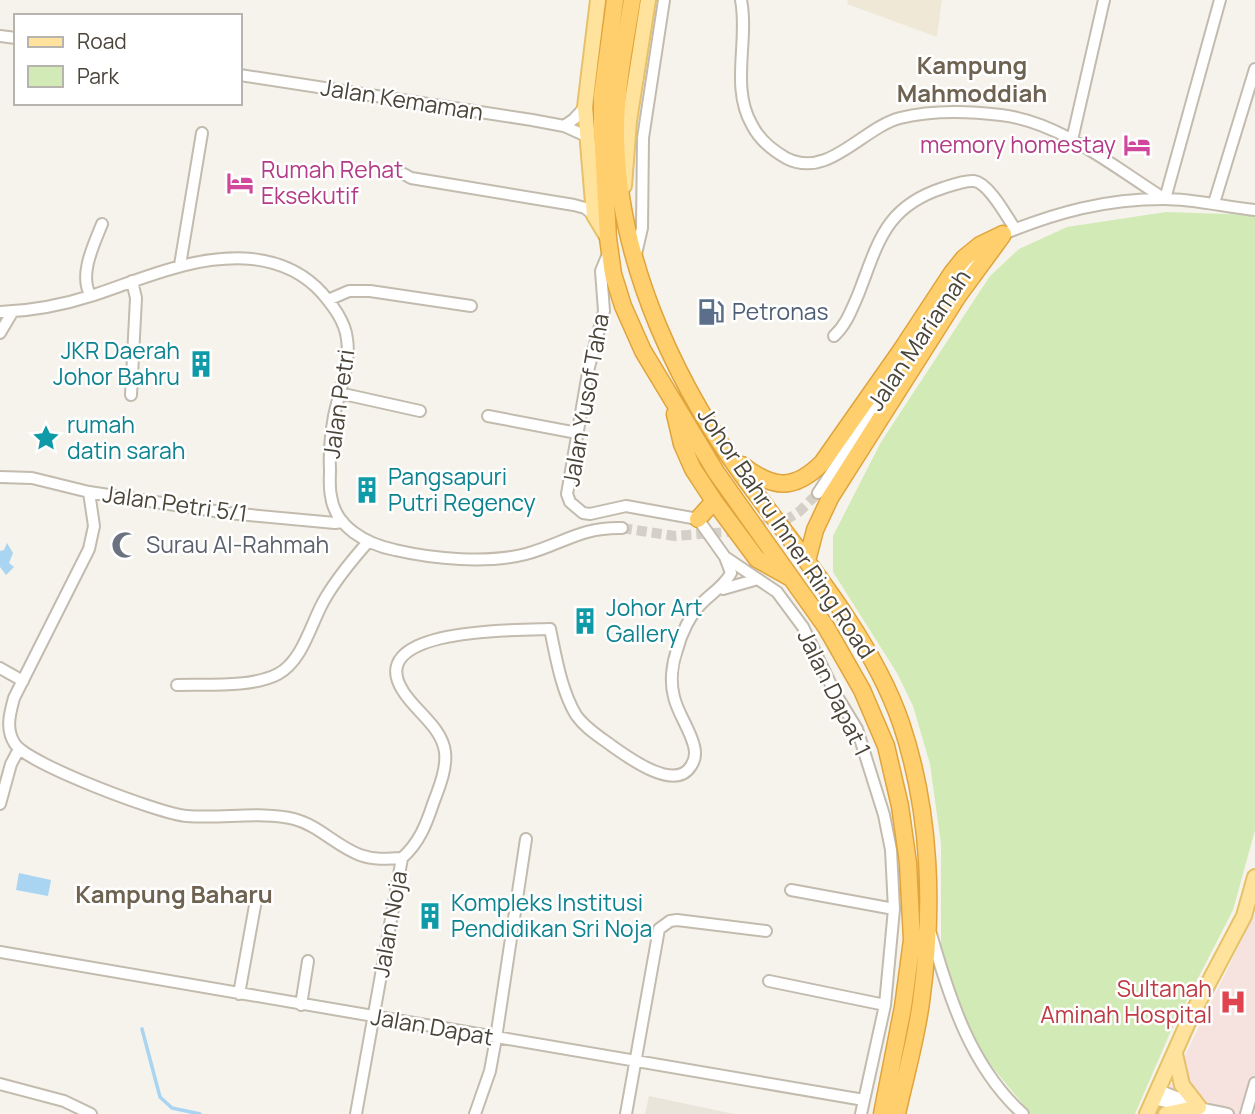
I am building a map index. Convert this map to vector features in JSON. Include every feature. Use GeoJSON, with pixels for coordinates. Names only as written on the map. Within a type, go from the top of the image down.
{"type":"FeatureCollection","features":[{"type":"Feature","properties":{"kind":"highway","name":"Johor Bahru Inner Ring Road"},"geometry":{"type":"LineString","coordinates":[[615,0],[602,96],[609,243],[623,306],[643,351],[716,471],[826,626],[862,690],[886,746],[900,806],[908,863],[912,940],[903,1007],[881,1114]]}},
{"type":"Feature","properties":{"kind":"highway","name":"Johor Bahru Inner Ring Road"},"geometry":{"type":"LineString","coordinates":[[632,0],[618,99],[616,136],[622,212],[662,339],[726,453],[846,617],[882,678],[902,725],[918,795],[928,861],[929,928],[921,1005],[897,1114]]}},
{"type":"Feature","properties":{"kind":"highway"},"geometry":{"type":"LineString","coordinates":[[726,453],[768,483],[787,483],[811,474],[822,463],[964,258],[979,245],[1009,231]]}},
{"type":"Feature","properties":{"kind":"highway"},"geometry":{"type":"LineString","coordinates":[[807,561],[815,530],[830,498],[958,296],[1009,231]]}},
{"type":"Feature","properties":{"kind":"highway"},"geometry":{"type":"LineString","coordinates":[[674,404],[681,444],[714,500],[757,559],[793,579]]}},
{"type":"Feature","properties":{"kind":"highway"},"geometry":{"type":"LineString","coordinates":[[698,519],[714,500]]}},
{"type":"Feature","properties":{"kind":"main road"},"geometry":{"type":"LineString","coordinates":[[598,0],[584,107],[594,215],[609,243]]}},
{"type":"Feature","properties":{"kind":"main road"},"geometry":{"type":"LineString","coordinates":[[622,212],[629,121],[648,0]]}},
{"type":"Feature","properties":{"kind":"main road"},"geometry":{"type":"LineString","coordinates":[[1147,1114],[1191,1018],[1244,916],[1255,877]]}},
{"type":"Feature","properties":{"kind":"main road"},"geometry":{"type":"LineString","coordinates":[[1166,1114],[1199,1107],[1182,1084],[1175,1054]]}},
{"type":"Feature","properties":{"kind":"street"},"geometry":{"type":"LineString","coordinates":[[635,257],[642,228],[643,138],[664,0]]}},
{"type":"Feature","properties":{"kind":"street"},"geometry":{"type":"LineString","coordinates":[[740,0],[744,17],[741,92],[745,111],[764,141],[779,154],[795,162],[808,165],[823,162],[882,125],[922,114],[1004,116],[1029,121],[1072,140],[1165,199],[1220,0]]}},
{"type":"Feature","properties":{"kind":"street"},"geometry":{"type":"LineString","coordinates":[[1072,140],[1104,0]]}},
{"type":"Feature","properties":{"kind":"street"},"geometry":{"type":"LineString","coordinates":[[1214,203],[1255,68]]}},
{"type":"Feature","properties":{"kind":"street","name":"Jalan Kemaman"},"geometry":{"type":"LineString","coordinates":[[242,75],[564,125],[586,136]]}},
{"type":"Feature","properties":{"kind":"street"},"geometry":{"type":"LineString","coordinates":[[564,125],[574,119],[584,107]]}},
{"type":"Feature","properties":{"kind":"street"},"geometry":{"type":"LineString","coordinates":[[180,265],[202,133]]}},
{"type":"Feature","properties":{"kind":"street"},"geometry":{"type":"LineString","coordinates":[[404,174],[411,178],[574,205],[585,208],[594,215]]}},
{"type":"Feature","properties":{"kind":"street"},"geometry":{"type":"LineString","coordinates":[[834,336],[850,315],[888,223],[906,206],[945,187],[976,181],[992,195],[1009,231]]}},
{"type":"Feature","properties":{"kind":"street"},"geometry":{"type":"LineString","coordinates":[[574,205],[590,185]]}},
{"type":"Feature","properties":{"kind":"street","name":"Jalan Mariamah"},"geometry":{"type":"LineString","coordinates":[[818,494],[962,272],[1009,231],[1056,213],[1098,204],[1165,199],[1255,210]]}},
{"type":"Feature","properties":{"kind":"street"},"geometry":{"type":"LineString","coordinates":[[91,296],[86,285],[91,249],[102,224]]}},
{"type":"Feature","properties":{"kind":"street","name":"Jalan Yusof Taha"},"geometry":{"type":"LineString","coordinates":[[609,243],[601,271],[604,311],[589,367],[567,494],[575,508],[583,513],[590,514],[626,506],[698,519]]}},
{"type":"Feature","properties":{"kind":"street","name":"Jalan Petri"},"geometry":{"type":"LineString","coordinates":[[0,312],[51,306],[91,296],[180,265],[214,259],[271,263],[289,269],[312,282],[338,313],[347,337],[348,360],[333,419],[330,461],[331,497],[343,522]]}},
{"type":"Feature","properties":{"kind":"street"},"geometry":{"type":"LineString","coordinates":[[131,395],[136,298],[132,281]]}},
{"type":"Feature","properties":{"kind":"street"},"geometry":{"type":"LineString","coordinates":[[328,300],[349,291],[370,291],[471,306]]}},
{"type":"Feature","properties":{"kind":"street"},"geometry":{"type":"LineString","coordinates":[[0,333],[13,311]]}},
{"type":"Feature","properties":{"kind":"street"},"geometry":{"type":"LineString","coordinates":[[339,393],[420,411]]}},
{"type":"Feature","properties":{"kind":"street"},"geometry":{"type":"LineString","coordinates":[[488,416],[577,433]]}},
{"type":"Feature","properties":{"kind":"street"},"geometry":{"type":"LineString","coordinates":[[0,477],[32,478],[89,492],[94,526],[89,549],[14,698],[8,719],[12,738],[19,748],[29,756],[73,776],[155,809],[183,816],[279,816],[296,819],[360,855],[380,859],[402,858],[419,840],[439,786],[444,758],[441,739],[432,724],[403,692],[398,682],[398,663],[407,651],[441,638],[486,632],[551,629],[562,682],[577,715],[590,730],[652,770],[670,776],[680,775],[689,770],[695,759],[694,746],[674,697],[673,665],[677,648],[690,619],[731,573],[725,557]]}},
{"type":"Feature","properties":{"kind":"street","name":"Jalan Petri 5/1"},"geometry":{"type":"LineString","coordinates":[[89,492],[228,513],[343,522]]}},
{"type":"Feature","properties":{"kind":"street","name":"Jalan Dapat 1"},"geometry":{"type":"LineString","coordinates":[[698,519],[725,557],[777,592],[803,627],[835,693],[857,729],[884,815],[891,850],[894,909],[885,1005],[862,1114]]}},
{"type":"Feature","properties":{"kind":"street"},"geometry":{"type":"LineString","coordinates":[[343,522],[361,539],[395,550],[488,560],[527,554],[600,528],[622,528]]}},
{"type":"Feature","properties":{"kind":"street"},"geometry":{"type":"LineString","coordinates":[[177,685],[228,684],[278,674],[293,661],[324,600],[347,565],[368,542]]}},
{"type":"Feature","properties":{"kind":"street"},"geometry":{"type":"LineString","coordinates":[[717,591],[733,584],[758,579]]}},
{"type":"Feature","properties":{"kind":"street"},"geometry":{"type":"LineString","coordinates":[[0,668],[23,681]]}},
{"type":"Feature","properties":{"kind":"street"},"geometry":{"type":"LineString","coordinates":[[1,798],[11,764],[19,748]]}},
{"type":"Feature","properties":{"kind":"street"},"geometry":{"type":"LineString","coordinates":[[475,1114],[490,1071],[526,839]]}},
{"type":"Feature","properties":{"kind":"street","name":"Jalan Noja"},"geometry":{"type":"LineString","coordinates":[[356,1114],[402,858]]}},
{"type":"Feature","properties":{"kind":"street"},"geometry":{"type":"LineString","coordinates":[[791,890],[894,909]]}},
{"type":"Feature","properties":{"kind":"street"},"geometry":{"type":"LineString","coordinates":[[239,994],[256,900]]}},
{"type":"Feature","properties":{"kind":"street"},"geometry":{"type":"LineString","coordinates":[[626,1114],[659,929],[670,921],[677,920],[766,932]]}},
{"type":"Feature","properties":{"kind":"street"},"geometry":{"type":"LineString","coordinates":[[929,928],[946,987],[972,1051],[1023,1114]]}},
{"type":"Feature","properties":{"kind":"street","name":"Jalan Dapat"},"geometry":{"type":"LineString","coordinates":[[0,952],[864,1100]]}},
{"type":"Feature","properties":{"kind":"street"},"geometry":{"type":"LineString","coordinates":[[301,1005],[309,961]]}},
{"type":"Feature","properties":{"kind":"street"},"geometry":{"type":"LineString","coordinates":[[769,981],[885,1005]]}},
{"type":"Feature","properties":{"kind":"street"},"geometry":{"type":"LineString","coordinates":[[1246,1114],[1255,1083]]}},
{"type":"Feature","properties":{"kind":"street"},"geometry":{"type":"LineString","coordinates":[[0,1084],[64,1101],[91,1114]]}},
{"type":"Feature","properties":{"kind":"street"},"geometry":{"type":"LineString","coordinates":[[1156,1095],[1183,1107],[1199,1107],[1228,1114]]}},
{"type":"Feature","properties":{"kind":"street"},"geometry":{"type":"LineString","coordinates":[[62,1114],[64,1101]]}},
{"type":"Feature","properties":{"kind":"shaded area"},"geometry":{"type":"Polygon","coordinates":[[[848,0],[942,0],[937,37],[847,4],[848,0]]]}},
{"type":"Feature","properties":{"kind":"shaded area","name":"Sultanah Aminah Hospital"},"geometry":{"type":"Polygon","coordinates":[[[1255,913],[1255,1114],[1158,1114],[1172,1082],[1255,913]]]}},
{"type":"Feature","properties":{"kind":"shaded area"},"geometry":{"type":"Polygon","coordinates":[[[649,1096],[734,1114],[645,1114],[649,1096]]]}},
{"type":"Feature","properties":{"kind":"green space"},"geometry":{"type":"Polygon","coordinates":[[[1166,212],[1255,215],[1255,830],[1233,910],[1170,1033],[1135,1114],[1031,1114],[979,1051],[954,992],[941,949],[941,844],[930,764],[913,706],[897,673],[833,572],[833,536],[881,442],[990,276],[1019,249],[1067,227],[1166,212]]]}},
{"type":"Feature","properties":{"kind":"water"},"geometry":{"type":"Polygon","coordinates":[[[7,543],[13,553],[9,563],[14,567],[6,575],[0,567],[0,551],[4,550],[7,543]]]}},
{"type":"Feature","properties":{"kind":"water"},"geometry":{"type":"Polygon","coordinates":[[[19,873],[51,880],[48,896],[16,890],[19,873]]]}},
{"type":"Feature","properties":{"kind":"waterway"},"geometry":{"type":"LineString","coordinates":[[142,1029],[160,1097],[172,1108],[200,1114]]}},
{"type":"Feature","properties":{"kind":"tunnel"},"geometry":{"type":"LineString","coordinates":[[622,528],[675,536],[739,531],[786,520],[800,511],[818,493]]}},
{"type":"Feature","properties":{"kind":"place","name":"memory homestay"},"geometry":{"type":"Point","coordinates":[1137,145]}},
{"type":"Feature","properties":{"kind":"place","name":"Rumah Rehat Eksekutif"},"geometry":{"type":"Point","coordinates":[240,183]}},
{"type":"Feature","properties":{"kind":"place","name":"Petronas"},"geometry":{"type":"Point","coordinates":[711,312]}},
{"type":"Feature","properties":{"kind":"place","name":"JKR Daerah Johor Bahru"},"geometry":{"type":"Point","coordinates":[201,364]}},
{"type":"Feature","properties":{"kind":"place","name":"rumah datin sarah"},"geometry":{"type":"Point","coordinates":[46,438]}},
{"type":"Feature","properties":{"kind":"place","name":"Pangsapuri Putri Regency"},"geometry":{"type":"Point","coordinates":[367,490]}},
{"type":"Feature","properties":{"kind":"place","name":"Surau Al-Rahmah"},"geometry":{"type":"Point","coordinates":[125,545]}},
{"type":"Feature","properties":{"kind":"place","name":"Johor Art Gallery"},"geometry":{"type":"Point","coordinates":[585,621]}},
{"type":"Feature","properties":{"kind":"place","name":"Kompleks Institusi Pendidikan Sri Noja"},"geometry":{"type":"Point","coordinates":[430,916]}},
{"type":"Feature","properties":{"kind":"place","name":"Sultanah Aminah Hospital"},"geometry":{"type":"Point","coordinates":[1233,1002]}},
{"type":"Feature","properties":{"kind":"district","name":"Kampung Mahmoddiah"},"geometry":{"type":"Point","coordinates":[972,80]}},
{"type":"Feature","properties":{"kind":"district","name":"Kampung Baharu"},"geometry":{"type":"Point","coordinates":[174,895]}}]}
